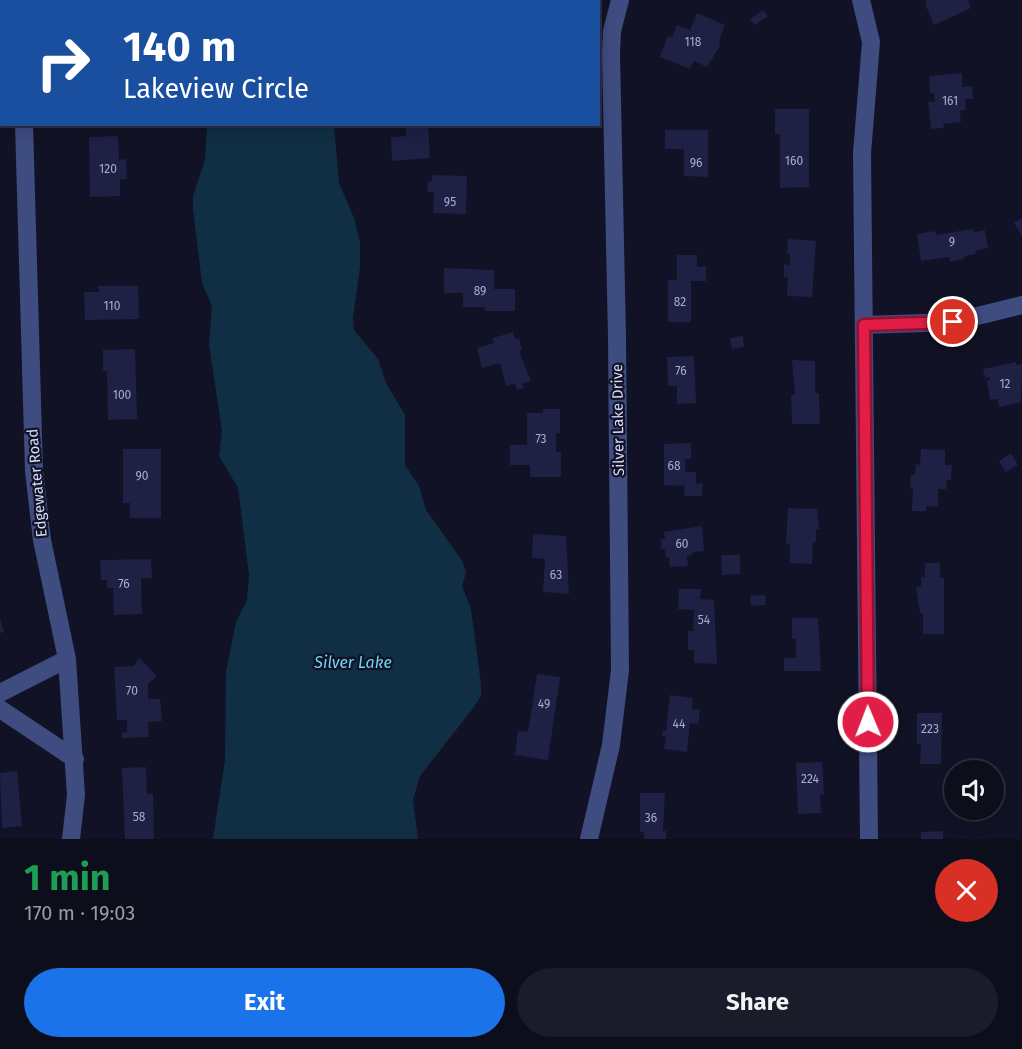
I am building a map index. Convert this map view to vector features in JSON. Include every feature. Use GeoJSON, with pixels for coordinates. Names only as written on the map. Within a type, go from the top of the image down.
{"type":"FeatureCollection","features":[{"type":"Feature","properties":{"kind":"street","name":"Silver Lake Drive"},"geometry":{"type":"LineString","coordinates":[[589,839],[610,745],[620,670],[617,313],[611,54],[614,20],[620,0]]}},
{"type":"Feature","properties":{"kind":"street"},"geometry":{"type":"LineString","coordinates":[[861,0],[868,21],[872,53],[862,153],[869,839]]}},
{"type":"Feature","properties":{"kind":"street","name":"Edgewater Road"},"geometry":{"type":"LineString","coordinates":[[24,126],[34,471],[42,540],[67,660],[76,795],[70,839]]}},
{"type":"Feature","properties":{"kind":"street"},"geometry":{"type":"LineString","coordinates":[[864,325],[953,322],[1022,305]]}},
{"type":"Feature","properties":{"kind":"street"},"geometry":{"type":"LineString","coordinates":[[0,693],[67,660]]}},
{"type":"Feature","properties":{"kind":"street"},"geometry":{"type":"LineString","coordinates":[[0,709],[75,759]]}},
{"type":"Feature","properties":{"kind":"water","name":"Silver Lake"},"geometry":{"type":"Polygon","coordinates":[[[207,126],[334,126],[339,183],[354,218],[360,242],[360,267],[353,318],[354,330],[378,359],[386,383],[405,415],[405,465],[419,486],[426,510],[463,562],[466,573],[462,586],[471,609],[481,684],[481,696],[474,707],[420,776],[413,800],[418,839],[213,839],[225,760],[226,672],[236,622],[247,600],[249,575],[238,488],[219,456],[222,431],[209,344],[212,306],[202,283],[193,209],[193,196],[205,160],[207,126]]]}},
{"type":"Feature","properties":{"kind":"building"},"geometry":{"type":"Polygon","coordinates":[[[926,0],[968,0],[971,8],[934,25],[925,4],[926,0]]]}},
{"type":"Feature","properties":{"kind":"building"},"geometry":{"type":"Polygon","coordinates":[[[763,10],[768,16],[755,25],[750,19],[763,10]]]}},
{"type":"Feature","properties":{"kind":"building"},"geometry":{"type":"Polygon","coordinates":[[[697,13],[725,25],[719,40],[720,46],[707,67],[694,61],[690,69],[660,57],[668,36],[672,37],[677,25],[690,30],[697,13]]]}},
{"type":"Feature","properties":{"kind":"building"},"geometry":{"type":"Polygon","coordinates":[[[962,73],[962,87],[972,86],[973,99],[965,99],[966,110],[960,111],[961,122],[943,124],[944,128],[931,129],[928,102],[935,102],[934,93],[930,93],[929,76],[962,73]]]}},
{"type":"Feature","properties":{"kind":"building"},"geometry":{"type":"Polygon","coordinates":[[[775,109],[809,109],[809,187],[780,188],[780,134],[775,134],[775,109]]]}},
{"type":"Feature","properties":{"kind":"building"},"geometry":{"type":"Polygon","coordinates":[[[406,126],[428,126],[430,158],[392,161],[391,137],[406,136],[406,126]]]}},
{"type":"Feature","properties":{"kind":"building"},"geometry":{"type":"Polygon","coordinates":[[[665,130],[708,130],[708,177],[684,176],[684,149],[665,149],[665,130]]]}},
{"type":"Feature","properties":{"kind":"building"},"geometry":{"type":"Polygon","coordinates":[[[118,136],[119,160],[126,159],[127,179],[120,179],[120,196],[90,197],[89,137],[118,136]]]}},
{"type":"Feature","properties":{"kind":"building"},"geometry":{"type":"Polygon","coordinates":[[[432,175],[467,176],[466,214],[433,213],[434,192],[427,192],[428,181],[432,181],[432,175]]]}},
{"type":"Feature","properties":{"kind":"building"},"geometry":{"type":"Polygon","coordinates":[[[1022,218],[1022,236],[1014,223],[1022,218]]]}},
{"type":"Feature","properties":{"kind":"building"},"geometry":{"type":"Polygon","coordinates":[[[973,229],[974,232],[985,230],[988,248],[975,251],[976,254],[964,256],[964,259],[950,262],[949,257],[921,261],[917,234],[935,231],[936,235],[973,229]]]}},
{"type":"Feature","properties":{"kind":"building"},"geometry":{"type":"Polygon","coordinates":[[[788,239],[816,241],[812,297],[787,296],[788,277],[784,277],[784,264],[790,265],[790,254],[787,254],[788,239]]]}},
{"type":"Feature","properties":{"kind":"building"},"geometry":{"type":"Polygon","coordinates":[[[677,255],[697,255],[697,267],[706,266],[706,281],[691,281],[691,322],[668,322],[668,280],[677,280],[677,255]]]}},
{"type":"Feature","properties":{"kind":"building"},"geometry":{"type":"Polygon","coordinates":[[[444,268],[494,270],[494,289],[515,289],[515,311],[485,311],[485,307],[463,307],[463,293],[444,293],[444,268]]]}},
{"type":"Feature","properties":{"kind":"building"},"geometry":{"type":"Polygon","coordinates":[[[98,286],[138,286],[139,319],[85,320],[84,292],[99,292],[98,286]]]}},
{"type":"Feature","properties":{"kind":"building"},"geometry":{"type":"Polygon","coordinates":[[[513,332],[515,339],[519,338],[522,350],[519,351],[531,381],[522,383],[524,388],[517,390],[515,384],[506,386],[500,363],[482,368],[477,348],[494,343],[493,338],[513,332]]]}},
{"type":"Feature","properties":{"kind":"building"},"geometry":{"type":"Polygon","coordinates":[[[743,336],[744,347],[732,349],[730,338],[743,336]]]}},
{"type":"Feature","properties":{"kind":"building"},"geometry":{"type":"Polygon","coordinates":[[[135,349],[137,419],[108,420],[107,371],[103,371],[103,350],[135,349]]]}},
{"type":"Feature","properties":{"kind":"building"},"geometry":{"type":"Polygon","coordinates":[[[694,356],[696,403],[677,404],[677,386],[668,386],[667,357],[694,356]]]}},
{"type":"Feature","properties":{"kind":"building"},"geometry":{"type":"Polygon","coordinates":[[[792,360],[815,361],[815,393],[819,393],[820,424],[792,424],[791,395],[795,395],[792,360]]]}},
{"type":"Feature","properties":{"kind":"building"},"geometry":{"type":"Polygon","coordinates":[[[1016,362],[1016,365],[1022,364],[1021,402],[999,407],[998,399],[990,400],[987,381],[990,380],[989,377],[985,378],[983,369],[1016,362]]]}},
{"type":"Feature","properties":{"kind":"building"},"geometry":{"type":"Polygon","coordinates":[[[543,409],[560,409],[560,433],[556,433],[556,452],[561,452],[561,477],[530,477],[530,465],[510,465],[510,445],[527,445],[527,413],[543,413],[543,409]]]}},
{"type":"Feature","properties":{"kind":"building"},"geometry":{"type":"Polygon","coordinates":[[[691,443],[691,459],[685,459],[685,472],[696,472],[696,484],[703,483],[702,496],[684,496],[685,486],[664,485],[664,444],[691,443]]]}},
{"type":"Feature","properties":{"kind":"building"},"geometry":{"type":"Polygon","coordinates":[[[123,449],[161,449],[161,518],[130,518],[130,503],[123,503],[123,449]]]}},
{"type":"Feature","properties":{"kind":"building"},"geometry":{"type":"Polygon","coordinates":[[[921,449],[945,450],[945,465],[952,465],[951,480],[947,480],[946,489],[938,489],[938,507],[926,506],[926,511],[912,511],[911,475],[915,475],[916,464],[920,465],[921,449]]]}},
{"type":"Feature","properties":{"kind":"building"},"geometry":{"type":"Polygon","coordinates":[[[1011,453],[1018,465],[1006,472],[999,461],[1011,453]]]}},
{"type":"Feature","properties":{"kind":"building"},"geometry":{"type":"Polygon","coordinates":[[[788,508],[817,509],[819,529],[816,529],[816,542],[813,542],[812,564],[790,563],[790,544],[786,544],[788,508]]]}},
{"type":"Feature","properties":{"kind":"building"},"geometry":{"type":"Polygon","coordinates":[[[702,526],[704,551],[692,552],[692,555],[687,556],[688,566],[670,567],[665,549],[661,549],[661,539],[665,539],[664,532],[702,526]]]}},
{"type":"Feature","properties":{"kind":"building"},"geometry":{"type":"Polygon","coordinates":[[[533,534],[566,536],[569,594],[543,592],[545,559],[532,558],[533,534]]]}},
{"type":"Feature","properties":{"kind":"building"},"geometry":{"type":"Polygon","coordinates":[[[721,555],[740,555],[740,574],[722,575],[721,555]]]}},
{"type":"Feature","properties":{"kind":"building"},"geometry":{"type":"Polygon","coordinates":[[[151,559],[152,578],[141,578],[142,614],[114,615],[113,588],[107,588],[107,580],[101,580],[100,560],[151,559]]]}},
{"type":"Feature","properties":{"kind":"building"},"geometry":{"type":"Polygon","coordinates":[[[925,563],[940,563],[940,578],[944,578],[944,634],[923,634],[923,613],[920,613],[916,587],[921,587],[921,577],[925,577],[925,563]]]}},
{"type":"Feature","properties":{"kind":"building"},"geometry":{"type":"Polygon","coordinates":[[[679,589],[701,589],[700,599],[714,600],[717,664],[694,663],[694,650],[688,650],[688,631],[693,631],[694,610],[678,609],[679,589]]]}},
{"type":"Feature","properties":{"kind":"building"},"geometry":{"type":"Polygon","coordinates":[[[765,595],[766,605],[751,606],[750,596],[765,595]]]}},
{"type":"Feature","properties":{"kind":"building"},"geometry":{"type":"Polygon","coordinates":[[[0,618],[4,632],[0,633],[0,618]]]}},
{"type":"Feature","properties":{"kind":"building"},"geometry":{"type":"Polygon","coordinates":[[[792,618],[818,618],[821,671],[784,671],[784,658],[796,658],[796,639],[792,639],[792,618]]]}},
{"type":"Feature","properties":{"kind":"building"},"geometry":{"type":"Polygon","coordinates":[[[139,658],[157,676],[148,684],[148,699],[160,699],[162,721],[148,722],[149,737],[122,738],[122,733],[127,732],[127,720],[117,720],[114,667],[134,666],[139,658]]]}},
{"type":"Feature","properties":{"kind":"building"},"geometry":{"type":"Polygon","coordinates":[[[537,674],[560,677],[548,760],[515,755],[518,731],[528,732],[537,674]]]}},
{"type":"Feature","properties":{"kind":"building"},"geometry":{"type":"Polygon","coordinates":[[[670,695],[693,698],[692,709],[700,710],[698,724],[690,723],[687,752],[664,749],[666,737],[662,736],[663,730],[666,731],[670,695]]]}},
{"type":"Feature","properties":{"kind":"building"},"geometry":{"type":"Polygon","coordinates":[[[917,713],[942,713],[941,764],[920,764],[921,744],[917,744],[917,713]]]}},
{"type":"Feature","properties":{"kind":"building"},"geometry":{"type":"Polygon","coordinates":[[[822,762],[824,794],[820,795],[821,813],[798,814],[796,763],[822,762]]]}},
{"type":"Feature","properties":{"kind":"building"},"geometry":{"type":"Polygon","coordinates":[[[146,767],[147,794],[153,794],[154,839],[125,839],[122,768],[146,767]]]}},
{"type":"Feature","properties":{"kind":"building"},"geometry":{"type":"Polygon","coordinates":[[[17,771],[22,826],[2,828],[0,773],[17,771]]]}},
{"type":"Feature","properties":{"kind":"building"},"geometry":{"type":"Polygon","coordinates":[[[640,793],[665,793],[663,831],[666,831],[666,839],[644,839],[644,832],[640,832],[640,793]]]}},
{"type":"Feature","properties":{"kind":"building"},"geometry":{"type":"Polygon","coordinates":[[[943,831],[943,839],[921,839],[921,832],[943,831]]]}},
{"type":"Feature","properties":{"kind":"route"},"geometry":{"type":"LineString","coordinates":[[868,722],[864,325],[953,322]]}}]}
